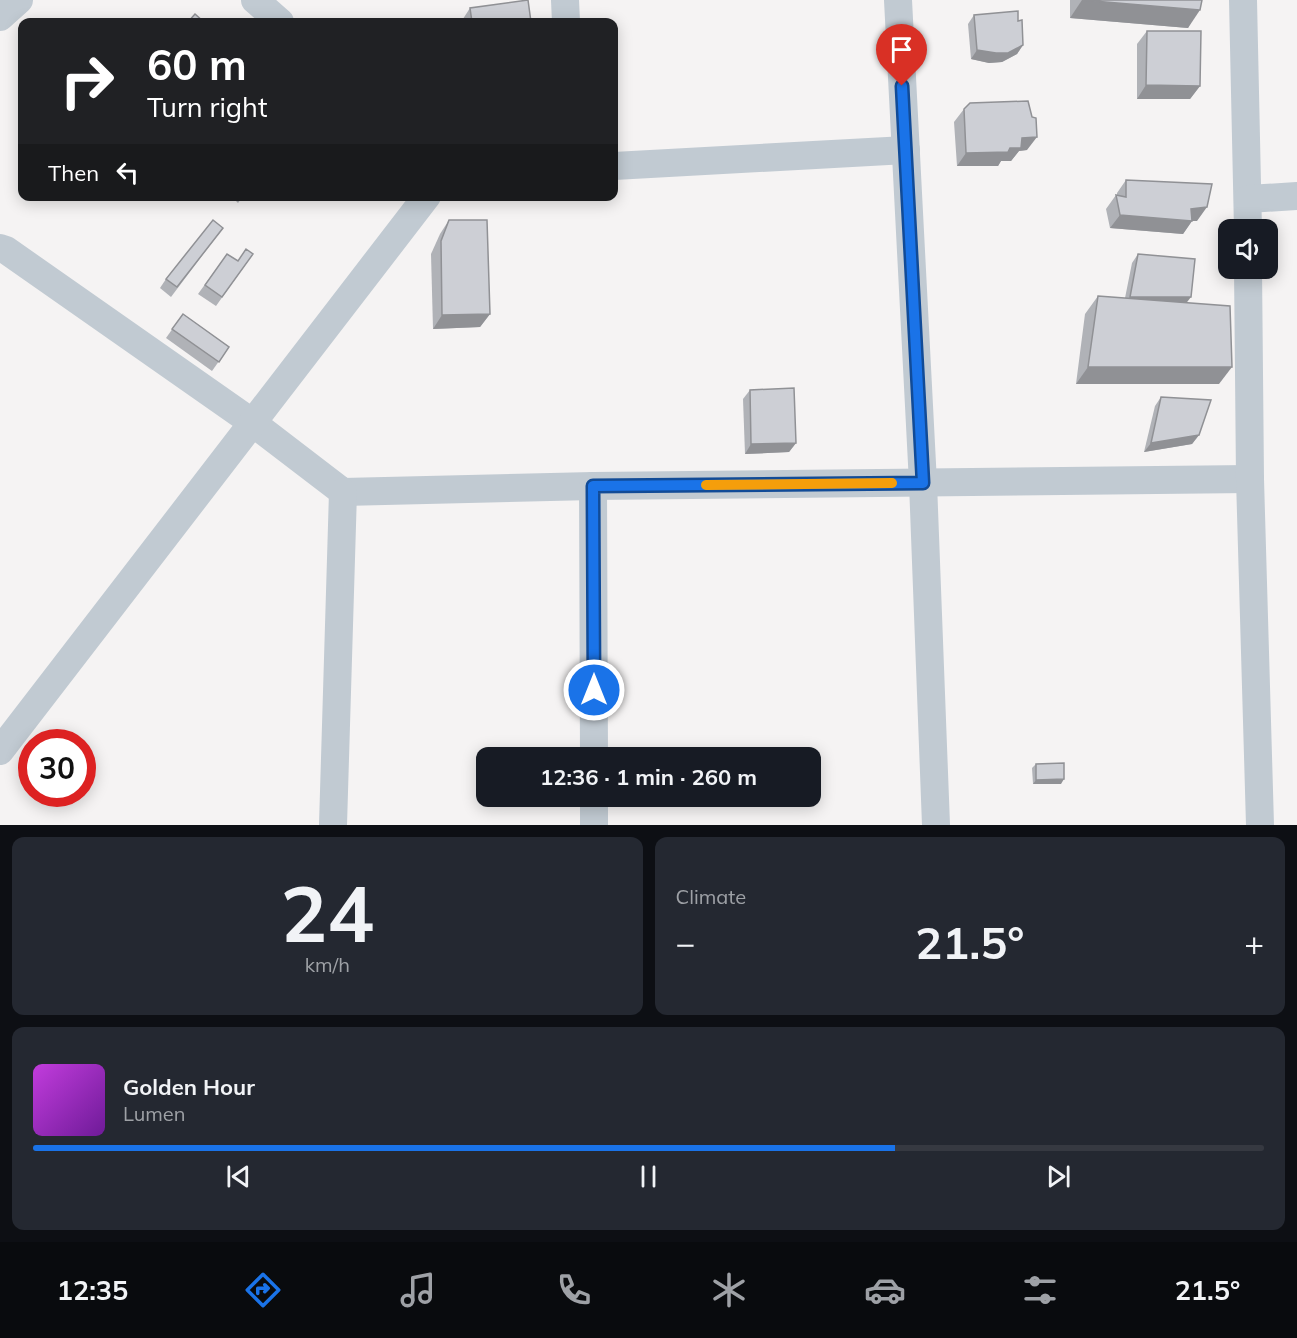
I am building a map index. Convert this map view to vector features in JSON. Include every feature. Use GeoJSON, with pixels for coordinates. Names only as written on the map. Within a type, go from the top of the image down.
{"type":"FeatureCollection","features":[{"type":"Feature","properties":{"kind":"street"},"geometry":{"type":"LineString","coordinates":[[0,17],[19,0]]}},
{"type":"Feature","properties":{"kind":"street"},"geometry":{"type":"LineString","coordinates":[[255,0],[275,18]]}},
{"type":"Feature","properties":{"kind":"street"},"geometry":{"type":"LineString","coordinates":[[565,0],[566,18]]}},
{"type":"Feature","properties":{"kind":"street"},"geometry":{"type":"LineString","coordinates":[[898,0],[923,483],[936,825]]}},
{"type":"Feature","properties":{"kind":"street"},"geometry":{"type":"LineString","coordinates":[[1243,0],[1248,219]]}},
{"type":"Feature","properties":{"kind":"street"},"geometry":{"type":"LineString","coordinates":[[618,166],[906,150]]}},
{"type":"Feature","properties":{"kind":"street"},"geometry":{"type":"LineString","coordinates":[[1248,199],[1297,196]]}},
{"type":"Feature","properties":{"kind":"street"},"geometry":{"type":"LineString","coordinates":[[0,751],[423,201]]}},
{"type":"Feature","properties":{"kind":"street"},"geometry":{"type":"LineString","coordinates":[[2,245],[253,423],[343,492],[593,486],[1250,479]]}},
{"type":"Feature","properties":{"kind":"street"},"geometry":{"type":"LineString","coordinates":[[1248,279],[1250,479],[1260,825]]}},
{"type":"Feature","properties":{"kind":"street"},"geometry":{"type":"LineString","coordinates":[[593,486],[594,747]]}},
{"type":"Feature","properties":{"kind":"street"},"geometry":{"type":"LineString","coordinates":[[333,825],[343,492]]}},
{"type":"Feature","properties":{"kind":"street"},"geometry":{"type":"LineString","coordinates":[[594,807],[594,825]]}},
{"type":"Feature","properties":{"kind":"building"},"geometry":{"type":"Polygon","coordinates":[[[528,0],[530,18],[471,18],[470,8],[528,0]]]}},
{"type":"Feature","properties":{"kind":"building"},"geometry":{"type":"Polygon","coordinates":[[[1082,0],[1202,0],[1200,10],[1082,0]]]}},
{"type":"Feature","properties":{"kind":"building"},"geometry":{"type":"Polygon","coordinates":[[[1018,11],[1018,21],[1022,20],[1023,45],[1008,53],[977,50],[974,15],[1018,11]]]}},
{"type":"Feature","properties":{"kind":"building"},"geometry":{"type":"Polygon","coordinates":[[[1147,31],[1201,31],[1200,86],[1146,85],[1147,31]]]}},
{"type":"Feature","properties":{"kind":"building"},"geometry":{"type":"Polygon","coordinates":[[[1028,101],[1032,117],[1036,118],[1037,137],[1022,138],[1021,148],[1010,148],[1008,152],[966,153],[964,109],[970,103],[1028,101]]]}},
{"type":"Feature","properties":{"kind":"building"},"geometry":{"type":"Polygon","coordinates":[[[1126,180],[1212,184],[1207,207],[1191,209],[1192,221],[1120,215],[1116,195],[1126,197],[1126,180]]]}},
{"type":"Feature","properties":{"kind":"building"},"geometry":{"type":"Polygon","coordinates":[[[213,220],[223,228],[177,287],[166,279],[213,220]]]}},
{"type":"Feature","properties":{"kind":"building"},"geometry":{"type":"Polygon","coordinates":[[[449,220],[487,220],[490,314],[442,315],[441,241],[449,220]]]}},
{"type":"Feature","properties":{"kind":"building"},"geometry":{"type":"Polygon","coordinates":[[[246,249],[253,254],[222,297],[205,285],[227,254],[238,261],[246,249]]]}},
{"type":"Feature","properties":{"kind":"building"},"geometry":{"type":"Polygon","coordinates":[[[1138,254],[1195,259],[1191,297],[1130,297],[1138,254]]]}},
{"type":"Feature","properties":{"kind":"building"},"geometry":{"type":"Polygon","coordinates":[[[1098,296],[1230,306],[1232,367],[1088,367],[1098,296]]]}},
{"type":"Feature","properties":{"kind":"building"},"geometry":{"type":"Polygon","coordinates":[[[183,314],[229,347],[219,362],[172,329],[183,314]]]}},
{"type":"Feature","properties":{"kind":"building"},"geometry":{"type":"Polygon","coordinates":[[[794,388],[796,443],[751,444],[750,390],[794,388]]]}},
{"type":"Feature","properties":{"kind":"building"},"geometry":{"type":"Polygon","coordinates":[[[1161,397],[1211,400],[1199,435],[1151,443],[1161,397]]]}},
{"type":"Feature","properties":{"kind":"building"},"geometry":{"type":"Polygon","coordinates":[[[1064,763],[1064,779],[1036,780],[1036,764],[1064,763]]]}},
{"type":"Feature","properties":{"kind":"slow traffic"},"geometry":{"type":"LineString","coordinates":[[706,485],[892,483]]}},
{"type":"Feature","properties":{"kind":"route"},"geometry":{"type":"LineString","coordinates":[[594,690],[593,486],[923,483],[902,86]]}}]}
